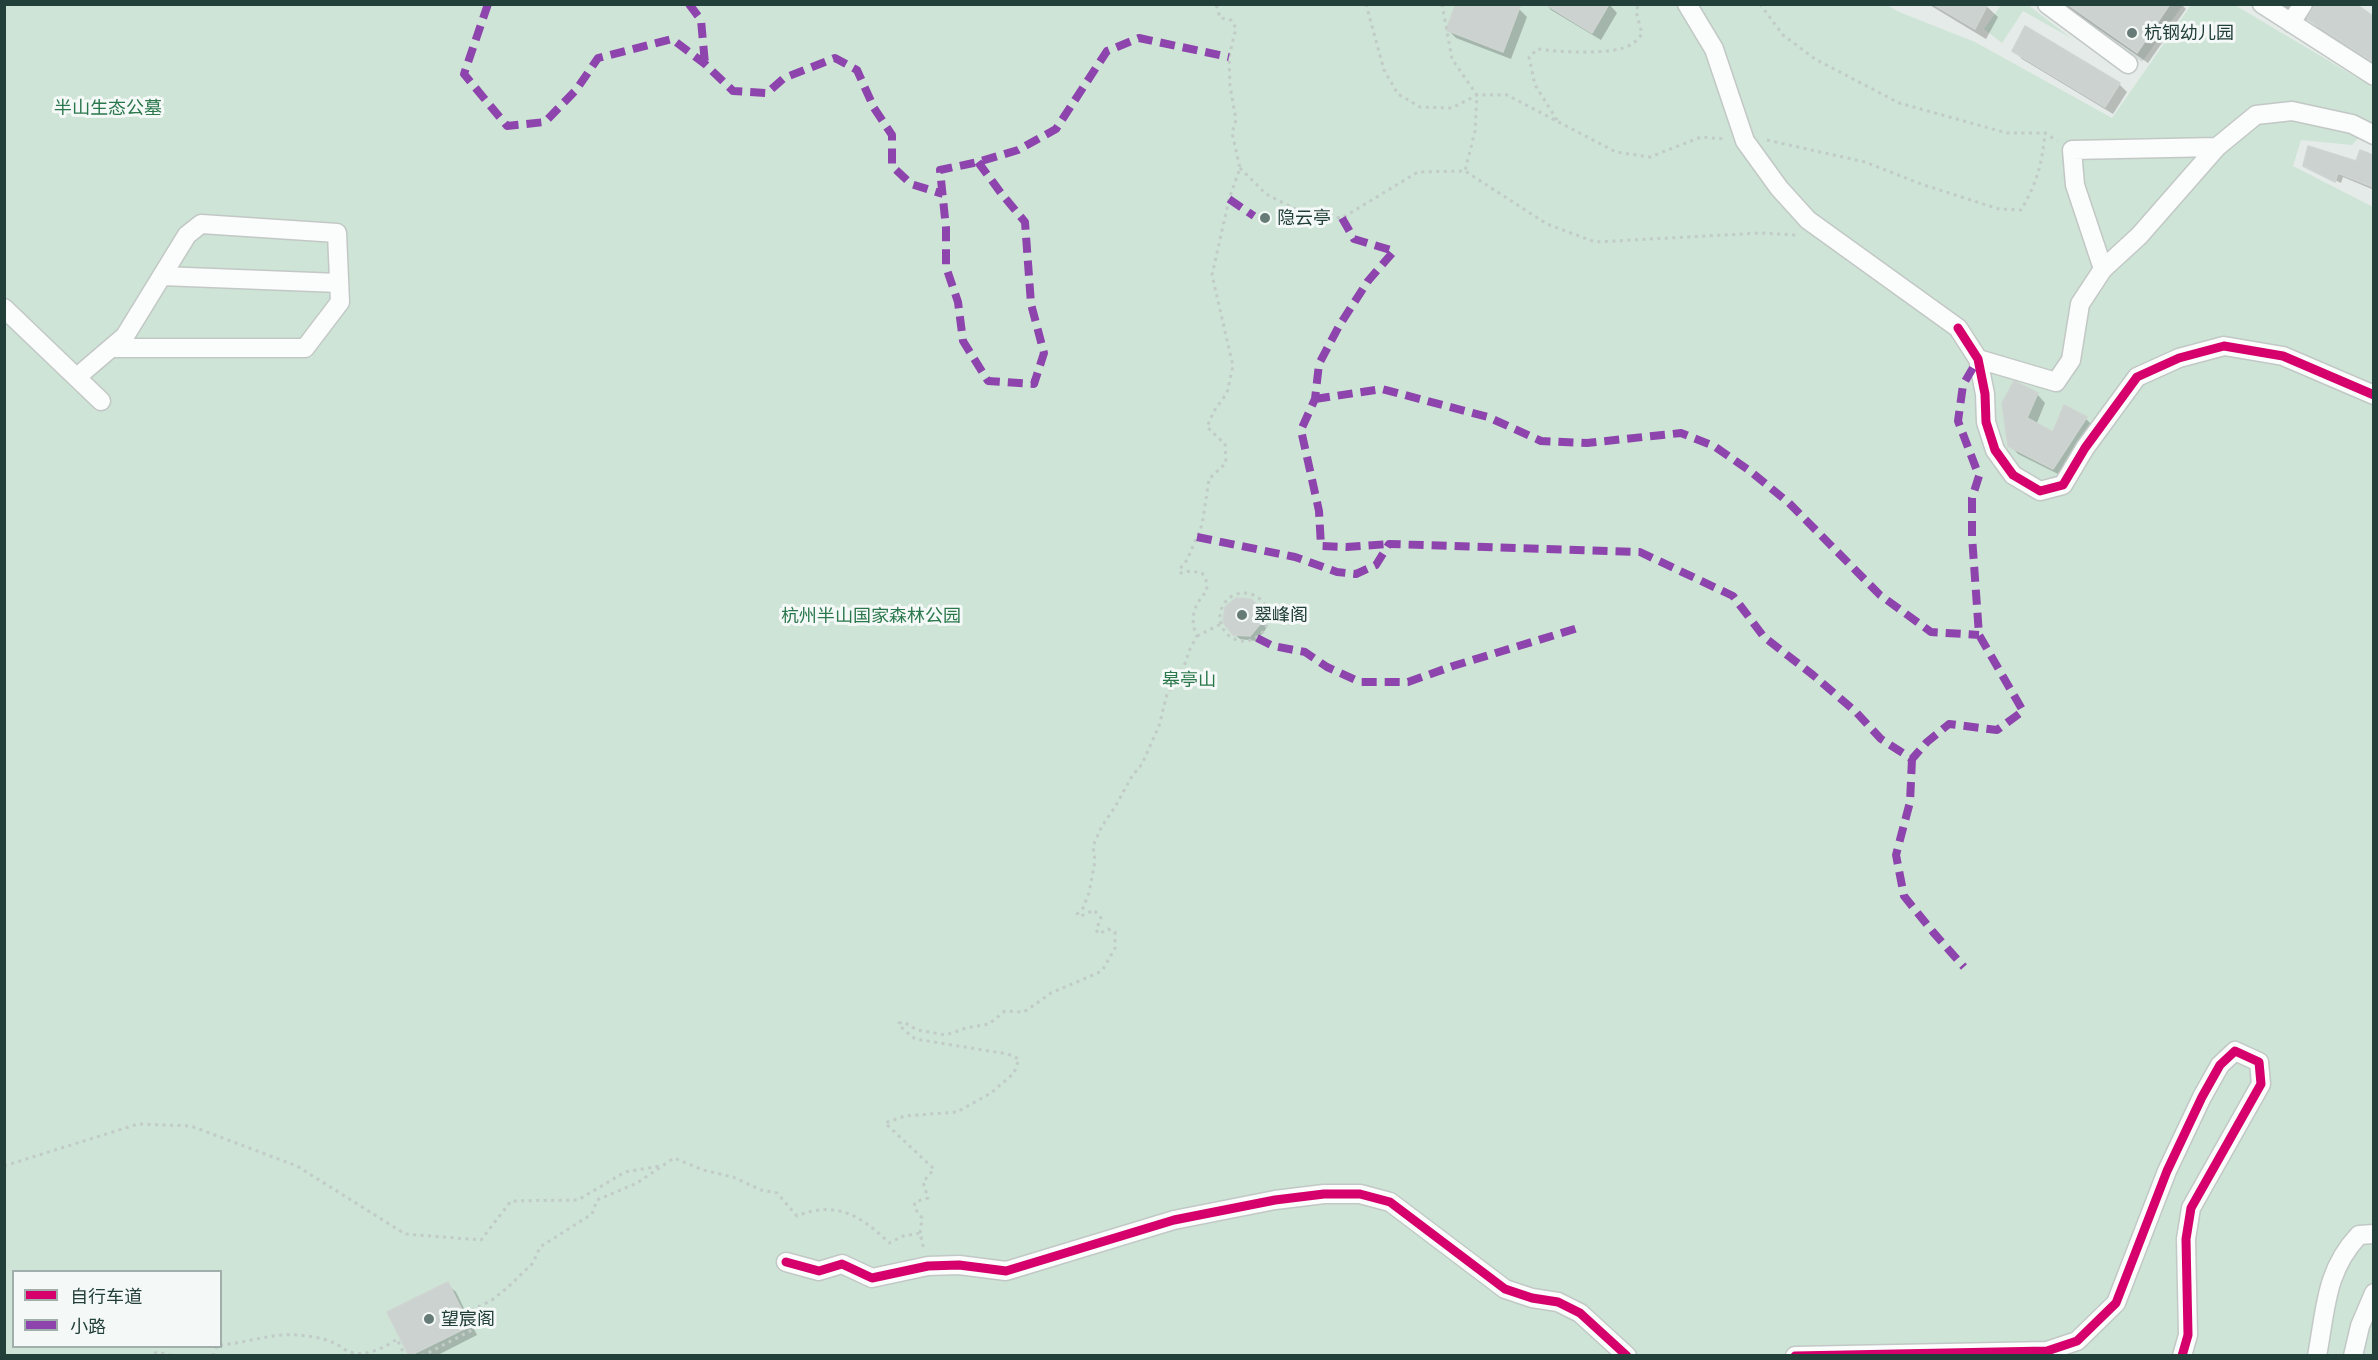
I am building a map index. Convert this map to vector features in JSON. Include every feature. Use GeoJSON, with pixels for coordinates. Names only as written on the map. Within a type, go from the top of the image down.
{"type":"FeatureCollection","features":[{"type":"Feature","properties":{"kind":"street"},"geometry":{"type":"LineString","coordinates":[[1687,4],[1714,49],[1745,141],[1779,188],[1800,212],[1829,237],[1958,328],[1978,359],[1985,393],[1986,423],[1995,450],[2013,476],[2040,491],[2063,485],[2085,448],[2137,377],[2179,358],[2224,346],[2283,356],[2373,395]]}},
{"type":"Feature","properties":{"kind":"street"},"geometry":{"type":"LineString","coordinates":[[2047,4],[2128,64]]}},
{"type":"Feature","properties":{"kind":"street"},"geometry":{"type":"LineString","coordinates":[[2262,4],[2373,76]]}},
{"type":"Feature","properties":{"kind":"street"},"geometry":{"type":"LineString","coordinates":[[2291,23],[2303,4]]}},
{"type":"Feature","properties":{"kind":"street"},"geometry":{"type":"LineString","coordinates":[[1978,359],[2056,382],[2072,360],[2080,304],[2103,269],[2139,236],[2217,147],[2256,115],[2292,111],[2352,124],[2373,135]]}},
{"type":"Feature","properties":{"kind":"street"},"geometry":{"type":"LineString","coordinates":[[2103,269],[2075,185],[2072,150],[2217,147]]}},
{"type":"Feature","properties":{"kind":"street"},"geometry":{"type":"LineString","coordinates":[[77,377],[125,336],[187,235],[201,224],[337,233],[340,302],[305,348],[111,348]]}},
{"type":"Feature","properties":{"kind":"street"},"geometry":{"type":"LineString","coordinates":[[162,276],[339,283]]}},
{"type":"Feature","properties":{"kind":"street"},"geometry":{"type":"LineString","coordinates":[[4,309],[101,401]]}},
{"type":"Feature","properties":{"kind":"street"},"geometry":{"type":"LineString","coordinates":[[1795,1356],[2047,1352],[2077,1341],[2116,1303],[2167,1171],[2192,1118],[2220,1065],[2235,1051],[2259,1062],[2261,1084],[2192,1208],[2186,1239],[2188,1335],[2182,1356]]}},
{"type":"Feature","properties":{"kind":"street"},"geometry":{"type":"LineString","coordinates":[[786,1262],[819,1271],[843,1264],[872,1278],[928,1266],[959,1265],[1006,1271],[1174,1221],[1294,1198],[1324,1194],[1360,1194],[1390,1202],[1505,1289],[1532,1298],[1558,1302],[1580,1313],[1627,1356]]}},
{"type":"Feature","properties":{"kind":"street"},"geometry":{"type":"LineString","coordinates":[[2317,1356],[2328,1290],[2335,1268],[2344,1251],[2359,1235],[2373,1234]]}},
{"type":"Feature","properties":{"kind":"street"},"geometry":{"type":"LineString","coordinates":[[2353,1356],[2360,1326],[2373,1293]]}},
{"type":"Feature","properties":{"kind":"path"},"geometry":{"type":"LineString","coordinates":[[1216,4],[1220,18],[1231,20],[1236,28],[1229,57],[1230,86],[1236,120],[1232,133],[1240,168],[1266,194],[1305,214],[1342,218],[1418,172],[1465,171],[1547,224],[1595,242],[1761,234],[1829,237]]}},
{"type":"Feature","properties":{"kind":"path"},"geometry":{"type":"LineString","coordinates":[[1366,4],[1384,70],[1398,94],[1420,106],[1452,108],[1477,95],[1506,95],[1616,152],[1650,157],[1701,137],[1745,141],[1768,140],[1865,162],[1921,184],[1988,206],[2021,210],[2032,191],[2042,165],[2045,134]]}},
{"type":"Feature","properties":{"kind":"path"},"geometry":{"type":"LineString","coordinates":[[1442,4],[1452,59],[1477,95],[1475,130],[1465,171]]}},
{"type":"Feature","properties":{"kind":"path"},"geometry":{"type":"LineString","coordinates":[[1558,121],[1535,85],[1529,57],[1538,49],[1559,52],[1602,52],[1631,45],[1642,34],[1636,11],[1638,4]]}},
{"type":"Feature","properties":{"kind":"path"},"geometry":{"type":"LineString","coordinates":[[1760,4],[1783,35],[1815,59],[1899,102],[2007,133],[2045,134],[2072,150]]}},
{"type":"Feature","properties":{"kind":"path"},"geometry":{"type":"LineString","coordinates":[[1197,636],[1192,624],[1197,601],[1207,591],[1206,580],[1202,573],[1191,571],[1181,573],[1179,570],[1187,560],[1202,525],[1209,479],[1226,463],[1225,444],[1206,427],[1227,393],[1233,366],[1212,275],[1229,199],[1240,168]]}},
{"type":"Feature","properties":{"kind":"path"},"geometry":{"type":"LineString","coordinates":[[1250,593],[1257,596],[1267,608],[1268,625],[1257,638],[1249,641],[1233,638],[1226,633],[1221,624],[1220,611],[1223,604],[1234,594],[1250,593]]}},
{"type":"Feature","properties":{"kind":"path"},"geometry":{"type":"LineString","coordinates":[[928,1266],[920,1233],[922,1218],[914,1207],[915,1202],[928,1197],[923,1182],[934,1169],[885,1123],[905,1116],[957,1112],[992,1093],[1014,1073],[1019,1059],[1008,1054],[915,1039],[899,1023],[904,1022],[916,1030],[946,1035],[966,1028],[989,1024],[1005,1011],[1024,1012],[1051,993],[1102,971],[1115,948],[1115,932],[1107,929],[1099,934],[1096,930],[1101,918],[1094,909],[1081,916],[1077,914],[1083,908],[1089,893],[1095,861],[1094,846],[1102,826],[1145,757],[1152,736],[1159,726],[1167,694],[1183,669],[1197,636],[1221,624]]}},
{"type":"Feature","properties":{"kind":"path"},"geometry":{"type":"LineString","coordinates":[[4,1167],[138,1124],[191,1126],[297,1166],[405,1234],[481,1240],[511,1201],[578,1200],[625,1172],[660,1166]]}},
{"type":"Feature","properties":{"kind":"path"},"geometry":{"type":"LineString","coordinates":[[422,1356],[476,1328],[468,1312],[492,1300],[507,1288],[533,1263],[540,1247],[592,1214],[597,1200],[651,1176],[660,1166],[674,1158],[703,1170],[733,1177],[761,1190],[777,1193],[797,1216],[841,1210],[863,1219],[890,1242],[903,1236],[920,1233]]}},
{"type":"Feature","properties":{"kind":"path"},"geometry":{"type":"LineString","coordinates":[[222,1346],[242,1344],[270,1336],[300,1335],[333,1342],[351,1353],[380,1349],[398,1340],[405,1356]]}},
{"type":"Feature","properties":{"kind":"path"},"geometry":{"type":"LineString","coordinates":[[147,1356],[158,1352],[172,1356]]}},
{"type":"Feature","properties":{"kind":"shaded area","name":"杭钢幼儿园"},"geometry":{"type":"Polygon","coordinates":[[[2060,5],[2183,5],[2142,62],[2060,5]]]}},
{"type":"Feature","properties":{"kind":"green space","name":"皋亭山"},"geometry":{"type":"Polygon","coordinates":[[[2233,4],[2373,87],[2373,121],[2352,145],[2301,140],[2293,166],[2373,207],[2373,1355],[5,1356],[5,5],[1887,5],[1899,12],[1975,42],[2112,118],[2191,5],[2233,4]]]}},
{"type":"Feature","properties":{"kind":"green space"},"geometry":{"type":"Polygon","coordinates":[[[2001,5],[2028,5],[2071,38],[2023,11],[2002,43],[1984,29],[2001,5]]]}},
{"type":"Feature","properties":{"kind":"building"},"geometry":{"type":"Polygon","coordinates":[[[1456,4],[1521,4],[1503,52],[1446,30],[1456,4]]]}},
{"type":"Feature","properties":{"kind":"building"},"geometry":{"type":"Polygon","coordinates":[[[1545,4],[1609,4],[1592,33],[1545,4]]]}},
{"type":"Feature","properties":{"kind":"building"},"geometry":{"type":"Polygon","coordinates":[[[1933,4],[1988,4],[1975,29],[1933,4]]]}},
{"type":"Feature","properties":{"kind":"building","name":"杭钢幼儿园"},"geometry":{"type":"Polygon","coordinates":[[[2067,4],[2170,4],[2137,53],[2067,4]]]}},
{"type":"Feature","properties":{"kind":"building"},"geometry":{"type":"Polygon","coordinates":[[[2314,4],[2356,4],[2373,16],[2373,62],[2307,19],[2314,4]]]}},
{"type":"Feature","properties":{"kind":"building"},"geometry":{"type":"Polygon","coordinates":[[[2025,26],[2120,83],[2105,107],[2012,51],[2025,26]]]}},
{"type":"Feature","properties":{"kind":"building"},"geometry":{"type":"Polygon","coordinates":[[[2308,146],[2356,161],[2360,150],[2373,155],[2373,187],[2338,173],[2335,182],[2303,166],[2308,146]]]}},
{"type":"Feature","properties":{"kind":"building"},"geometry":{"type":"Polygon","coordinates":[[[2014,381],[2038,393],[2027,418],[2053,432],[2064,405],[2087,417],[2053,469],[2008,446],[2002,403],[2014,381]]]}},
{"type":"Feature","properties":{"kind":"building","name":"翠峰阁"},"geometry":{"type":"Polygon","coordinates":[[[1236,598],[1251,599],[1261,608],[1261,623],[1250,636],[1233,635],[1223,622],[1225,607],[1236,598]]]}},
{"type":"Feature","properties":{"kind":"building","name":"望宸阁"},"geometry":{"type":"Polygon","coordinates":[[[448,1282],[470,1326],[409,1356],[387,1312],[448,1282]]]}},
{"type":"Feature","properties":{"kind":"marked path"},"geometry":{"type":"LineString","coordinates":[[488,4],[464,74],[507,126],[545,122],[576,90],[598,58],[672,39],[705,64],[733,91],[767,93],[784,78],[835,58],[857,70],[874,108],[892,135],[892,166],[911,184],[943,194]]}},
{"type":"Feature","properties":{"kind":"marked path"},"geometry":{"type":"LineString","coordinates":[[689,4],[701,20],[705,64]]}},
{"type":"Feature","properties":{"kind":"marked path"},"geometry":{"type":"LineString","coordinates":[[978,162],[1025,222],[1031,304],[1044,353],[1034,384],[988,381],[963,341],[958,302],[946,267],[946,228],[940,170],[1018,150],[1056,129],[1107,51],[1139,38],[1229,57]]}},
{"type":"Feature","properties":{"kind":"marked path"},"geometry":{"type":"LineString","coordinates":[[1229,199],[1254,216]]}},
{"type":"Feature","properties":{"kind":"marked path"},"geometry":{"type":"LineString","coordinates":[[1342,218],[1354,239],[1394,251],[1368,281],[1339,326],[1319,364],[1315,399],[1301,430],[1319,511],[1321,546],[1389,544]]}},
{"type":"Feature","properties":{"kind":"marked path"},"geometry":{"type":"LineString","coordinates":[[1197,537],[1295,557],[1337,572],[1356,574],[1376,565],[1389,544],[1640,552],[1733,596],[1764,637],[1855,711],[1881,739],[1912,759],[1927,742],[1949,724],[1997,730],[2023,711],[1979,635],[1972,536],[1972,498],[1979,476],[1958,421],[1963,385],[1978,359]]}},
{"type":"Feature","properties":{"kind":"marked path"},"geometry":{"type":"LineString","coordinates":[[1315,399],[1382,389],[1488,417],[1541,441],[1587,443],[1681,433],[1714,446],[1750,471],[1789,503],[1880,595],[1931,632],[1979,635]]}},
{"type":"Feature","properties":{"kind":"marked path"},"geometry":{"type":"LineString","coordinates":[[1257,638],[1273,646],[1305,652],[1327,667],[1360,682],[1408,682],[1578,628]]}},
{"type":"Feature","properties":{"kind":"marked path"},"geometry":{"type":"LineString","coordinates":[[1912,759],[1910,802],[1896,855],[1904,896],[1964,967]]}},
{"type":"Feature","properties":{"kind":"cycle path"},"geometry":{"type":"LineString","coordinates":[[1958,328],[1978,359],[1985,394],[1986,422],[1995,450],[2013,475],[2040,491],[2063,485],[2085,448],[2137,377],[2179,358],[2224,346],[2283,356],[2374,395]]}},
{"type":"Feature","properties":{"kind":"cycle path"},"geometry":{"type":"LineString","coordinates":[[1795,1356],[2047,1351],[2077,1341],[2116,1303],[2167,1171],[2220,1065],[2235,1051],[2259,1062],[2261,1084],[2191,1208],[2186,1239],[2188,1335],[2182,1356]]}},
{"type":"Feature","properties":{"kind":"cycle path"},"geometry":{"type":"LineString","coordinates":[[786,1262],[819,1271],[842,1264],[872,1278],[928,1266],[959,1265],[1006,1271],[1174,1220],[1275,1200],[1324,1194],[1360,1194],[1390,1202],[1505,1289],[1532,1298],[1558,1302],[1580,1313],[1627,1356]]}},
{"type":"Feature","properties":{"kind":"place","name":"杭钢幼儿园"},"geometry":{"type":"Point","coordinates":[2132,33]}},
{"type":"Feature","properties":{"kind":"place","name":"隐云亭"},"geometry":{"type":"Point","coordinates":[1265,218]}},
{"type":"Feature","properties":{"kind":"place","name":"翠峰阁"},"geometry":{"type":"Point","coordinates":[1242,615]}},
{"type":"Feature","properties":{"kind":"place","name":"望宸阁"},"geometry":{"type":"Point","coordinates":[429,1319]}},
{"type":"Feature","properties":{"kind":"park label","name":"半山生态公墓"},"geometry":{"type":"Point","coordinates":[108,108]}},
{"type":"Feature","properties":{"kind":"park label","name":"杭州半山国家森林公园"},"geometry":{"type":"Point","coordinates":[871,616]}}]}
